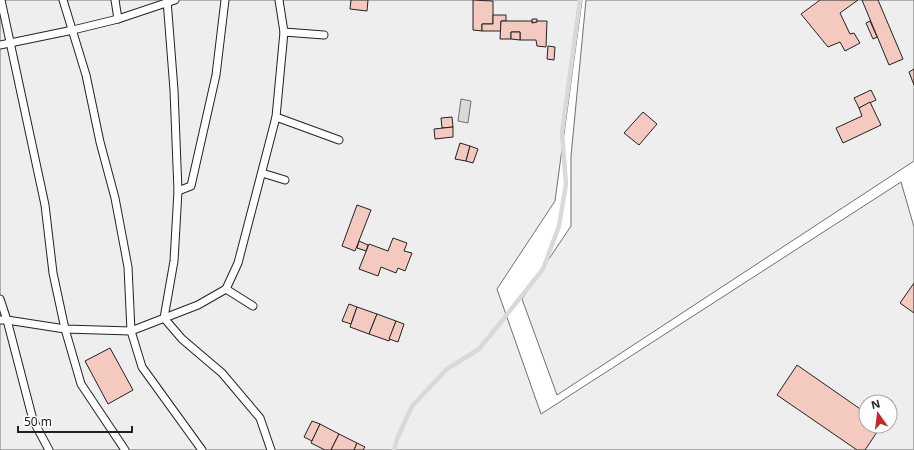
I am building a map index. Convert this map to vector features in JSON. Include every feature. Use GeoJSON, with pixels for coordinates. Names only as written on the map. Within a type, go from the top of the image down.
{"type":"FeatureCollection","features":[{"type":"Feature","properties":{"kind":"lane"},"geometry":{"type":"LineString","coordinates":[[1,0],[45,206],[53,273],[65,329],[81,384],[125,450]]}},
{"type":"Feature","properties":{"kind":"lane"},"geometry":{"type":"LineString","coordinates":[[63,0],[86,75],[100,142],[115,198],[128,267],[131,331],[142,367],[202,450]]}},
{"type":"Feature","properties":{"kind":"lane"},"geometry":{"type":"LineString","coordinates":[[115,0],[118,18]]}},
{"type":"Feature","properties":{"kind":"lane"},"geometry":{"type":"LineString","coordinates":[[0,45],[73,30],[118,18],[167,1],[175,0]]}},
{"type":"Feature","properties":{"kind":"lane"},"geometry":{"type":"LineString","coordinates":[[178,191],[191,186],[216,75],[225,0]]}},
{"type":"Feature","properties":{"kind":"lane"},"geometry":{"type":"LineString","coordinates":[[3,320],[65,329],[131,331],[198,305],[226,290],[238,263],[276,117],[284,32],[279,0]]}},
{"type":"Feature","properties":{"kind":"lane"},"geometry":{"type":"LineString","coordinates":[[164,318],[174,261],[178,191],[174,90],[167,1]]}},
{"type":"Feature","properties":{"kind":"lane"},"geometry":{"type":"LineString","coordinates":[[284,32],[324,35]]}},
{"type":"Feature","properties":{"kind":"lane"},"geometry":{"type":"LineString","coordinates":[[276,117],[339,140]]}},
{"type":"Feature","properties":{"kind":"lane"},"geometry":{"type":"LineString","coordinates":[[262,173],[285,180]]}},
{"type":"Feature","properties":{"kind":"lane"},"geometry":{"type":"LineString","coordinates":[[226,290],[253,306]]}},
{"type":"Feature","properties":{"kind":"lane"},"geometry":{"type":"LineString","coordinates":[[0,299],[3,320],[32,420],[49,450]]}},
{"type":"Feature","properties":{"kind":"lane"},"geometry":{"type":"LineString","coordinates":[[164,318],[182,339],[222,373],[260,418],[271,450]]}},
{"type":"Feature","properties":{"kind":"shaded area"},"geometry":{"type":"Polygon","coordinates":[[[0,0],[582,0],[555,201],[497,289],[541,414],[901,182],[914,227],[914,450],[0,450],[0,0]]]}},
{"type":"Feature","properties":{"kind":"shaded area"},"geometry":{"type":"Polygon","coordinates":[[[586,0],[914,0],[914,161],[557,395],[522,299],[571,226],[571,156],[586,0]]]}},
{"type":"Feature","properties":{"kind":"shaded area"},"geometry":{"type":"Polygon","coordinates":[[[461,99],[471,101],[468,123],[458,121],[461,99]]]}},
{"type":"Feature","properties":{"kind":"building"},"geometry":{"type":"Polygon","coordinates":[[[351,0],[368,0],[367,11],[350,9],[351,0]]]}},
{"type":"Feature","properties":{"kind":"building"},"geometry":{"type":"Polygon","coordinates":[[[473,0],[493,1],[493,24],[482,24],[482,31],[473,30],[473,0]]]}},
{"type":"Feature","properties":{"kind":"building"},"geometry":{"type":"Polygon","coordinates":[[[820,0],[858,0],[840,13],[850,34],[854,33],[860,43],[845,51],[840,42],[828,47],[801,14],[820,0]]]}},
{"type":"Feature","properties":{"kind":"building"},"geometry":{"type":"Polygon","coordinates":[[[862,0],[878,0],[903,59],[889,65],[862,0]]]}},
{"type":"Feature","properties":{"kind":"building"},"geometry":{"type":"Polygon","coordinates":[[[493,15],[506,15],[506,21],[501,21],[501,31],[482,31],[482,24],[493,24],[493,15]]]}},
{"type":"Feature","properties":{"kind":"building"},"geometry":{"type":"Polygon","coordinates":[[[532,19],[537,19],[537,22],[532,23],[532,19]]]}},
{"type":"Feature","properties":{"kind":"building"},"geometry":{"type":"Polygon","coordinates":[[[501,21],[532,21],[532,23],[537,21],[547,21],[546,47],[537,46],[536,40],[520,40],[520,32],[511,32],[511,39],[500,39],[501,21]]]}},
{"type":"Feature","properties":{"kind":"building"},"geometry":{"type":"Polygon","coordinates":[[[870,21],[877,37],[873,39],[866,23],[870,21]]]}},
{"type":"Feature","properties":{"kind":"building"},"geometry":{"type":"Polygon","coordinates":[[[511,32],[520,32],[520,40],[511,39],[511,32]]]}},
{"type":"Feature","properties":{"kind":"building"},"geometry":{"type":"Polygon","coordinates":[[[548,46],[555,47],[554,60],[547,59],[548,46]]]}},
{"type":"Feature","properties":{"kind":"building"},"geometry":{"type":"Polygon","coordinates":[[[914,69],[914,85],[909,72],[914,69]]]}},
{"type":"Feature","properties":{"kind":"building"},"geometry":{"type":"Polygon","coordinates":[[[871,90],[876,100],[859,108],[854,98],[871,90]]]}},
{"type":"Feature","properties":{"kind":"building"},"geometry":{"type":"Polygon","coordinates":[[[870,102],[881,125],[843,143],[836,128],[862,116],[859,108],[870,102]]]}},
{"type":"Feature","properties":{"kind":"building"},"geometry":{"type":"Polygon","coordinates":[[[643,112],[657,124],[639,145],[624,133],[643,112]]]}},
{"type":"Feature","properties":{"kind":"building"},"geometry":{"type":"Polygon","coordinates":[[[452,117],[453,127],[442,128],[441,118],[452,117]]]}},
{"type":"Feature","properties":{"kind":"building"},"geometry":{"type":"Polygon","coordinates":[[[453,127],[453,137],[435,139],[434,129],[453,127]]]}},
{"type":"Feature","properties":{"kind":"building"},"geometry":{"type":"Polygon","coordinates":[[[460,143],[470,146],[466,161],[455,159],[460,143]]]}},
{"type":"Feature","properties":{"kind":"building"},"geometry":{"type":"Polygon","coordinates":[[[470,146],[478,149],[473,163],[466,161],[470,146]]]}},
{"type":"Feature","properties":{"kind":"building"},"geometry":{"type":"Polygon","coordinates":[[[357,205],[371,210],[355,251],[342,246],[357,205]]]}},
{"type":"Feature","properties":{"kind":"building"},"geometry":{"type":"Polygon","coordinates":[[[393,238],[407,243],[404,251],[412,253],[405,271],[398,268],[396,273],[381,267],[378,276],[359,269],[369,244],[388,251],[393,238]]]}},
{"type":"Feature","properties":{"kind":"building"},"geometry":{"type":"Polygon","coordinates":[[[359,241],[368,245],[366,251],[357,248],[359,241]]]}},
{"type":"Feature","properties":{"kind":"building"},"geometry":{"type":"Polygon","coordinates":[[[914,283],[914,313],[900,303],[914,283]]]}},
{"type":"Feature","properties":{"kind":"building"},"geometry":{"type":"Polygon","coordinates":[[[349,304],[357,307],[351,324],[342,321],[349,304]]]}},
{"type":"Feature","properties":{"kind":"building"},"geometry":{"type":"Polygon","coordinates":[[[357,307],[377,314],[369,334],[350,327],[357,307]]]}},
{"type":"Feature","properties":{"kind":"building"},"geometry":{"type":"Polygon","coordinates":[[[377,314],[396,321],[389,341],[369,334],[377,314]]]}},
{"type":"Feature","properties":{"kind":"building"},"geometry":{"type":"Polygon","coordinates":[[[396,321],[404,324],[398,342],[389,339],[396,321]]]}},
{"type":"Feature","properties":{"kind":"building"},"geometry":{"type":"Polygon","coordinates":[[[110,348],[133,390],[108,404],[85,361],[110,348]]]}},
{"type":"Feature","properties":{"kind":"building"},"geometry":{"type":"Polygon","coordinates":[[[797,365],[858,407],[858,434],[876,434],[865,450],[857,450],[777,395],[797,365]]]}},
{"type":"Feature","properties":{"kind":"building"},"geometry":{"type":"Polygon","coordinates":[[[312,421],[320,424],[312,441],[304,437],[312,421]]]}},
{"type":"Feature","properties":{"kind":"building"},"geometry":{"type":"Polygon","coordinates":[[[320,424],[339,434],[331,450],[325,450],[311,443],[320,424]]]}},
{"type":"Feature","properties":{"kind":"building"},"geometry":{"type":"Polygon","coordinates":[[[339,434],[357,443],[354,450],[331,450],[339,434]]]}},
{"type":"Feature","properties":{"kind":"building"},"geometry":{"type":"Polygon","coordinates":[[[357,443],[365,447],[363,450],[354,450],[357,443]]]}},
{"type":"Feature","properties":{"kind":"waterway"},"geometry":{"type":"LineString","coordinates":[[394,450],[397,439],[412,406],[447,369],[479,349],[543,269],[559,226],[566,184],[562,133],[580,0]]}}]}
